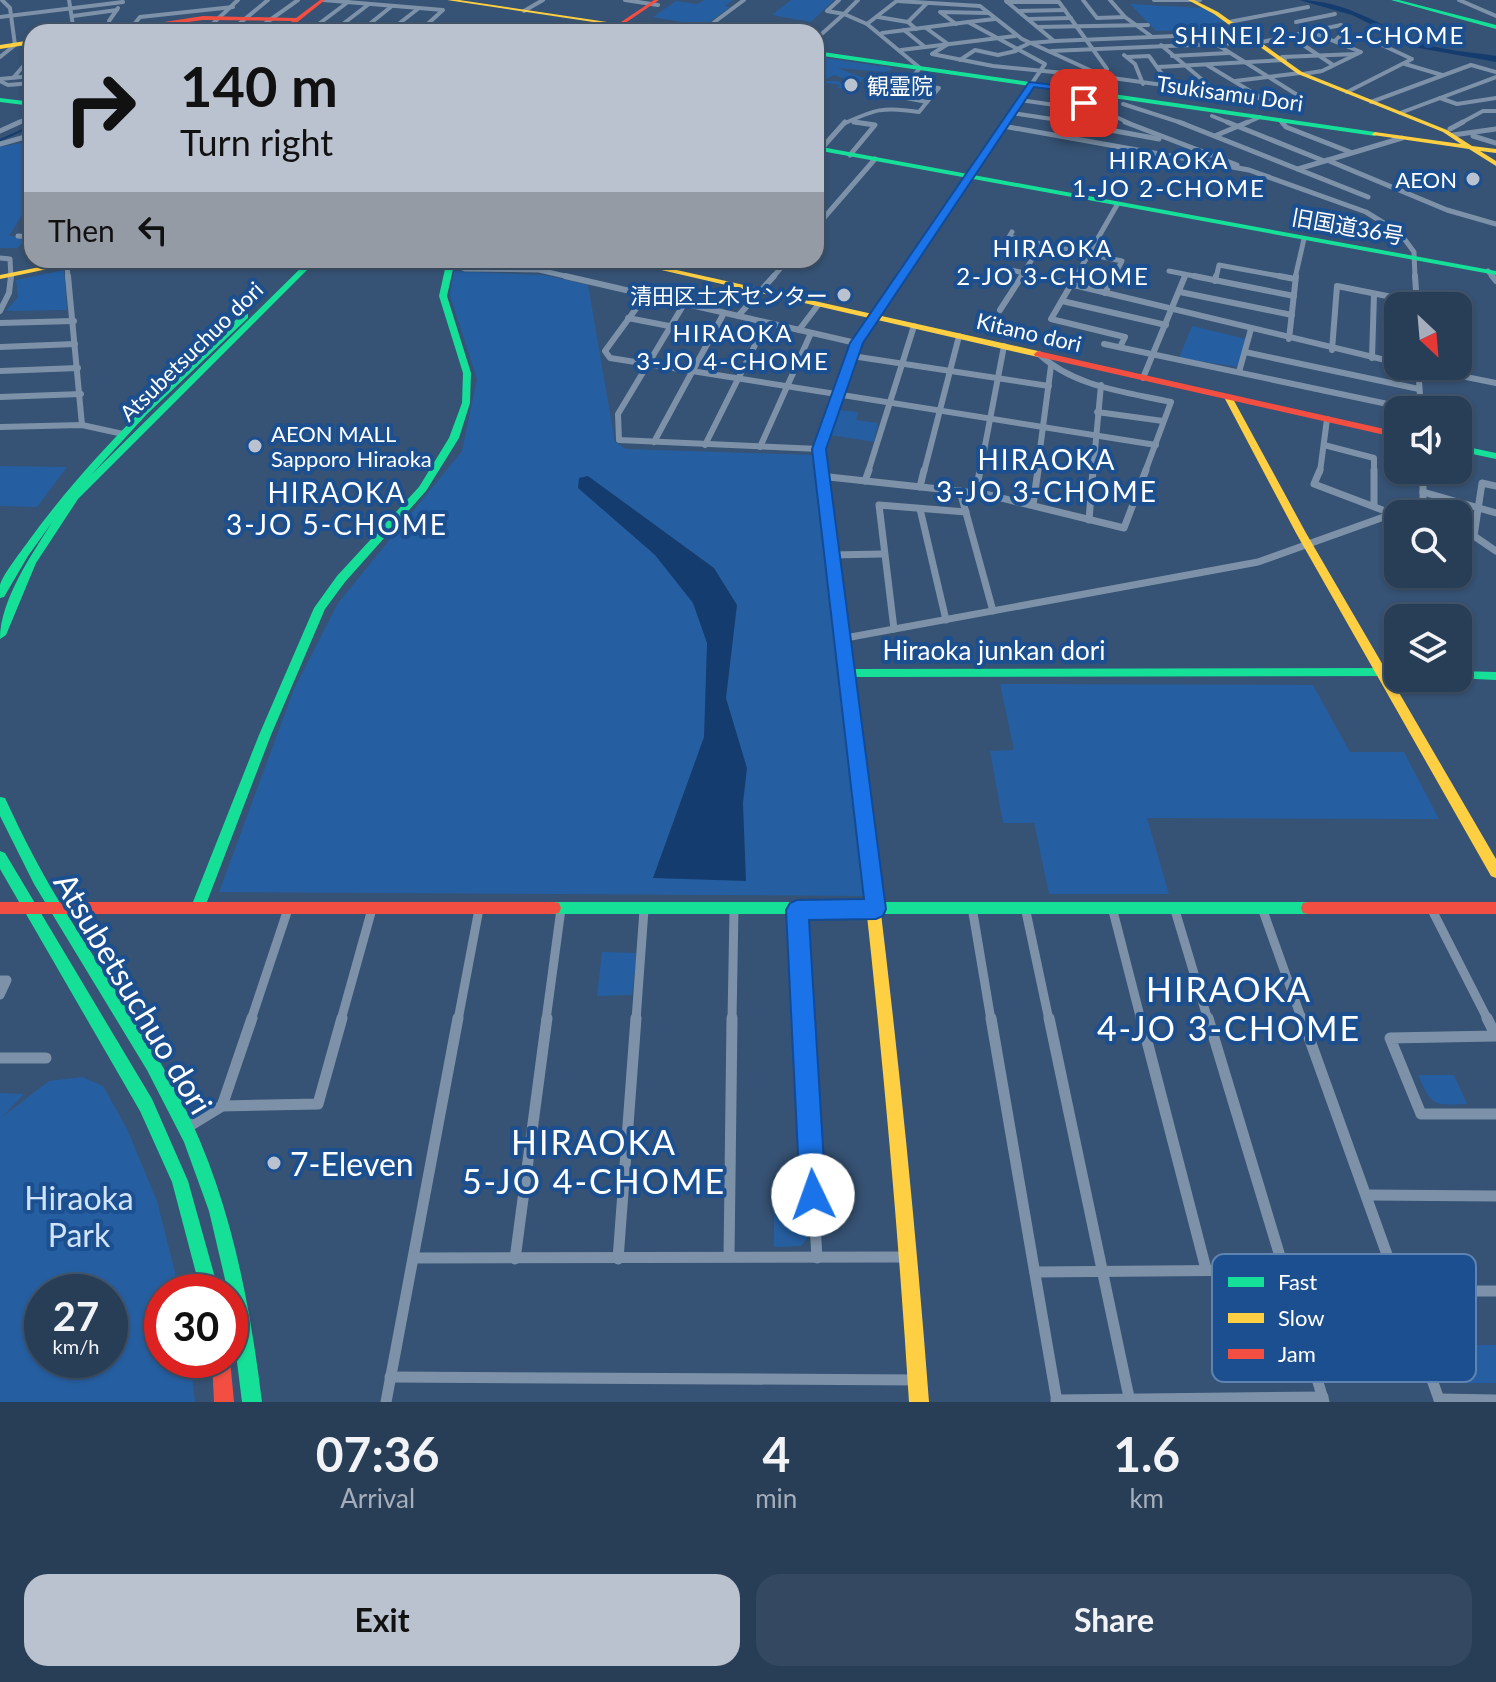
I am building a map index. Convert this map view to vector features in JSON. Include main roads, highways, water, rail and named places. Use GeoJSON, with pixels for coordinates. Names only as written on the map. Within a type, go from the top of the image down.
{"type":"FeatureCollection","features":[{"type":"Feature","properties":{"kind":"main road"},"geometry":{"type":"LineString","coordinates":[[291,24],[323,0]]}},
{"type":"Feature","properties":{"kind":"main road"},"geometry":{"type":"LineString","coordinates":[[449,0],[596,24]]}},
{"type":"Feature","properties":{"kind":"main road"},"geometry":{"type":"LineString","coordinates":[[1393,0],[1496,25]]}},
{"type":"Feature","properties":{"kind":"main road"},"geometry":{"type":"LineString","coordinates":[[1404,0],[1496,25]]}},
{"type":"Feature","properties":{"kind":"main road"},"geometry":{"type":"LineString","coordinates":[[1196,1],[1304,74],[1458,133],[1496,162]]}},
{"type":"Feature","properties":{"kind":"main road"},"geometry":{"type":"LineString","coordinates":[[624,24],[658,2]]}},
{"type":"Feature","properties":{"kind":"main road"},"geometry":{"type":"LineString","coordinates":[[173,24],[224,17],[270,19],[287,24]]}},
{"type":"Feature","properties":{"kind":"main road"},"geometry":{"type":"LineString","coordinates":[[0,47],[24,43]]}},
{"type":"Feature","properties":{"kind":"main road","name":"Tsukisamu Dori"},"geometry":{"type":"LineString","coordinates":[[824,54],[1496,151]]}},
{"type":"Feature","properties":{"kind":"main road"},"geometry":{"type":"LineString","coordinates":[[0,100],[24,103]]}},
{"type":"Feature","properties":{"kind":"main road","name":"旧国道36号"},"geometry":{"type":"LineString","coordinates":[[824,150],[1493,275]]}},
{"type":"Feature","properties":{"kind":"main road"},"geometry":{"type":"LineString","coordinates":[[5,276],[46,268]]}},
{"type":"Feature","properties":{"kind":"main road","name":"Atsubetsuchuo dori"},"geometry":{"type":"LineString","coordinates":[[0,594],[34,532],[67,491],[296,268]]}},
{"type":"Feature","properties":{"kind":"main road","name":"Atsubetsuchuo dori"},"geometry":{"type":"LineString","coordinates":[[0,635],[17,588],[47,534],[74,497],[305,268]]}},
{"type":"Feature","properties":{"kind":"main road"},"geometry":{"type":"LineString","coordinates":[[198,907],[265,735],[320,608],[341,579],[418,496],[454,438],[466,403],[467,373],[443,296],[449,268]]}},
{"type":"Feature","properties":{"kind":"main road","name":"Kitano dori"},"geometry":{"type":"LineString","coordinates":[[655,268],[1384,432]]}},
{"type":"Feature","properties":{"kind":"main road"},"geometry":{"type":"LineString","coordinates":[[1228,397],[1308,545],[1496,872]]}},
{"type":"Feature","properties":{"kind":"main road"},"geometry":{"type":"LineString","coordinates":[[1472,451],[1496,456]]}},
{"type":"Feature","properties":{"kind":"main road","name":"Hiraoka junkan dori"},"geometry":{"type":"LineString","coordinates":[[876,909],[844,673],[1382,671]]}},
{"type":"Feature","properties":{"kind":"main road"},"geometry":{"type":"LineString","coordinates":[[1472,675],[1496,676]]}},
{"type":"Feature","properties":{"kind":"main road","name":"Atsubetsuchuo dori"},"geometry":{"type":"LineString","coordinates":[[0,802],[14,839],[50,906],[154,1066],[186,1128],[232,1261],[242,1312],[252,1402]]}},
{"type":"Feature","properties":{"kind":"main road","name":"Atsubetsuchuo dori"},"geometry":{"type":"LineString","coordinates":[[0,857],[112,1045],[167,1149],[192,1215],[206,1274]]}},
{"type":"Feature","properties":{"kind":"main road"},"geometry":{"type":"LineString","coordinates":[[0,908],[1496,908]]}},
{"type":"Feature","properties":{"kind":"main road"},"geometry":{"type":"LineString","coordinates":[[876,909],[910,1257],[919,1402]]}},
{"type":"Feature","properties":{"kind":"main road"},"geometry":{"type":"LineString","coordinates":[[222,1378],[224,1402]]}},
{"type":"Feature","properties":{"kind":"waterway"},"geometry":{"type":"LineString","coordinates":[[1303,0],[1355,13],[1422,46],[1496,59]]}},
{"type":"Feature","properties":{"kind":"waterway"},"geometry":{"type":"LineString","coordinates":[[0,140],[24,130]]}},
{"type":"Feature","properties":{"kind":"place","name":"観霊院"},"geometry":{"type":"Point","coordinates":[851,85]}},
{"type":"Feature","properties":{"kind":"place","name":"AEON"},"geometry":{"type":"Point","coordinates":[1473,179]}},
{"type":"Feature","properties":{"kind":"place","name":"清田区土木センター"},"geometry":{"type":"Point","coordinates":[844,295]}},
{"type":"Feature","properties":{"kind":"place","name":"AEON MALL Sapporo Hiraoka"},"geometry":{"type":"Point","coordinates":[255,446]}},
{"type":"Feature","properties":{"kind":"place","name":"7-Eleven"},"geometry":{"type":"Point","coordinates":[274,1163]}},
{"type":"Feature","properties":{"kind":"district","name":"SHINEI 2-JO 1-CHOME"},"geometry":{"type":"Point","coordinates":[1320,34]}},
{"type":"Feature","properties":{"kind":"district","name":"HIRAOKA 1-JO 2-CHOME"},"geometry":{"type":"Point","coordinates":[1169,173]}},
{"type":"Feature","properties":{"kind":"district","name":"HIRAOKA 2-JO 3-CHOME"},"geometry":{"type":"Point","coordinates":[1053,261]}},
{"type":"Feature","properties":{"kind":"district","name":"HIRAOKA 3-JO 4-CHOME"},"geometry":{"type":"Point","coordinates":[733,346]}},
{"type":"Feature","properties":{"kind":"district","name":"HIRAOKA 3-JO 3-CHOME"},"geometry":{"type":"Point","coordinates":[1047,475]}},
{"type":"Feature","properties":{"kind":"district","name":"HIRAOKA 3-JO 5-CHOME"},"geometry":{"type":"Point","coordinates":[337,508]}},
{"type":"Feature","properties":{"kind":"district","name":"HIRAOKA 4-JO 3-CHOME"},"geometry":{"type":"Point","coordinates":[1229,1008]}},
{"type":"Feature","properties":{"kind":"district","name":"HIRAOKA 5-JO 4-CHOME"},"geometry":{"type":"Point","coordinates":[594,1160]}},
{"type":"Feature","properties":{"kind":"park label","name":"Hiraoka Park"},"geometry":{"type":"Point","coordinates":[79,1216]}}]}
